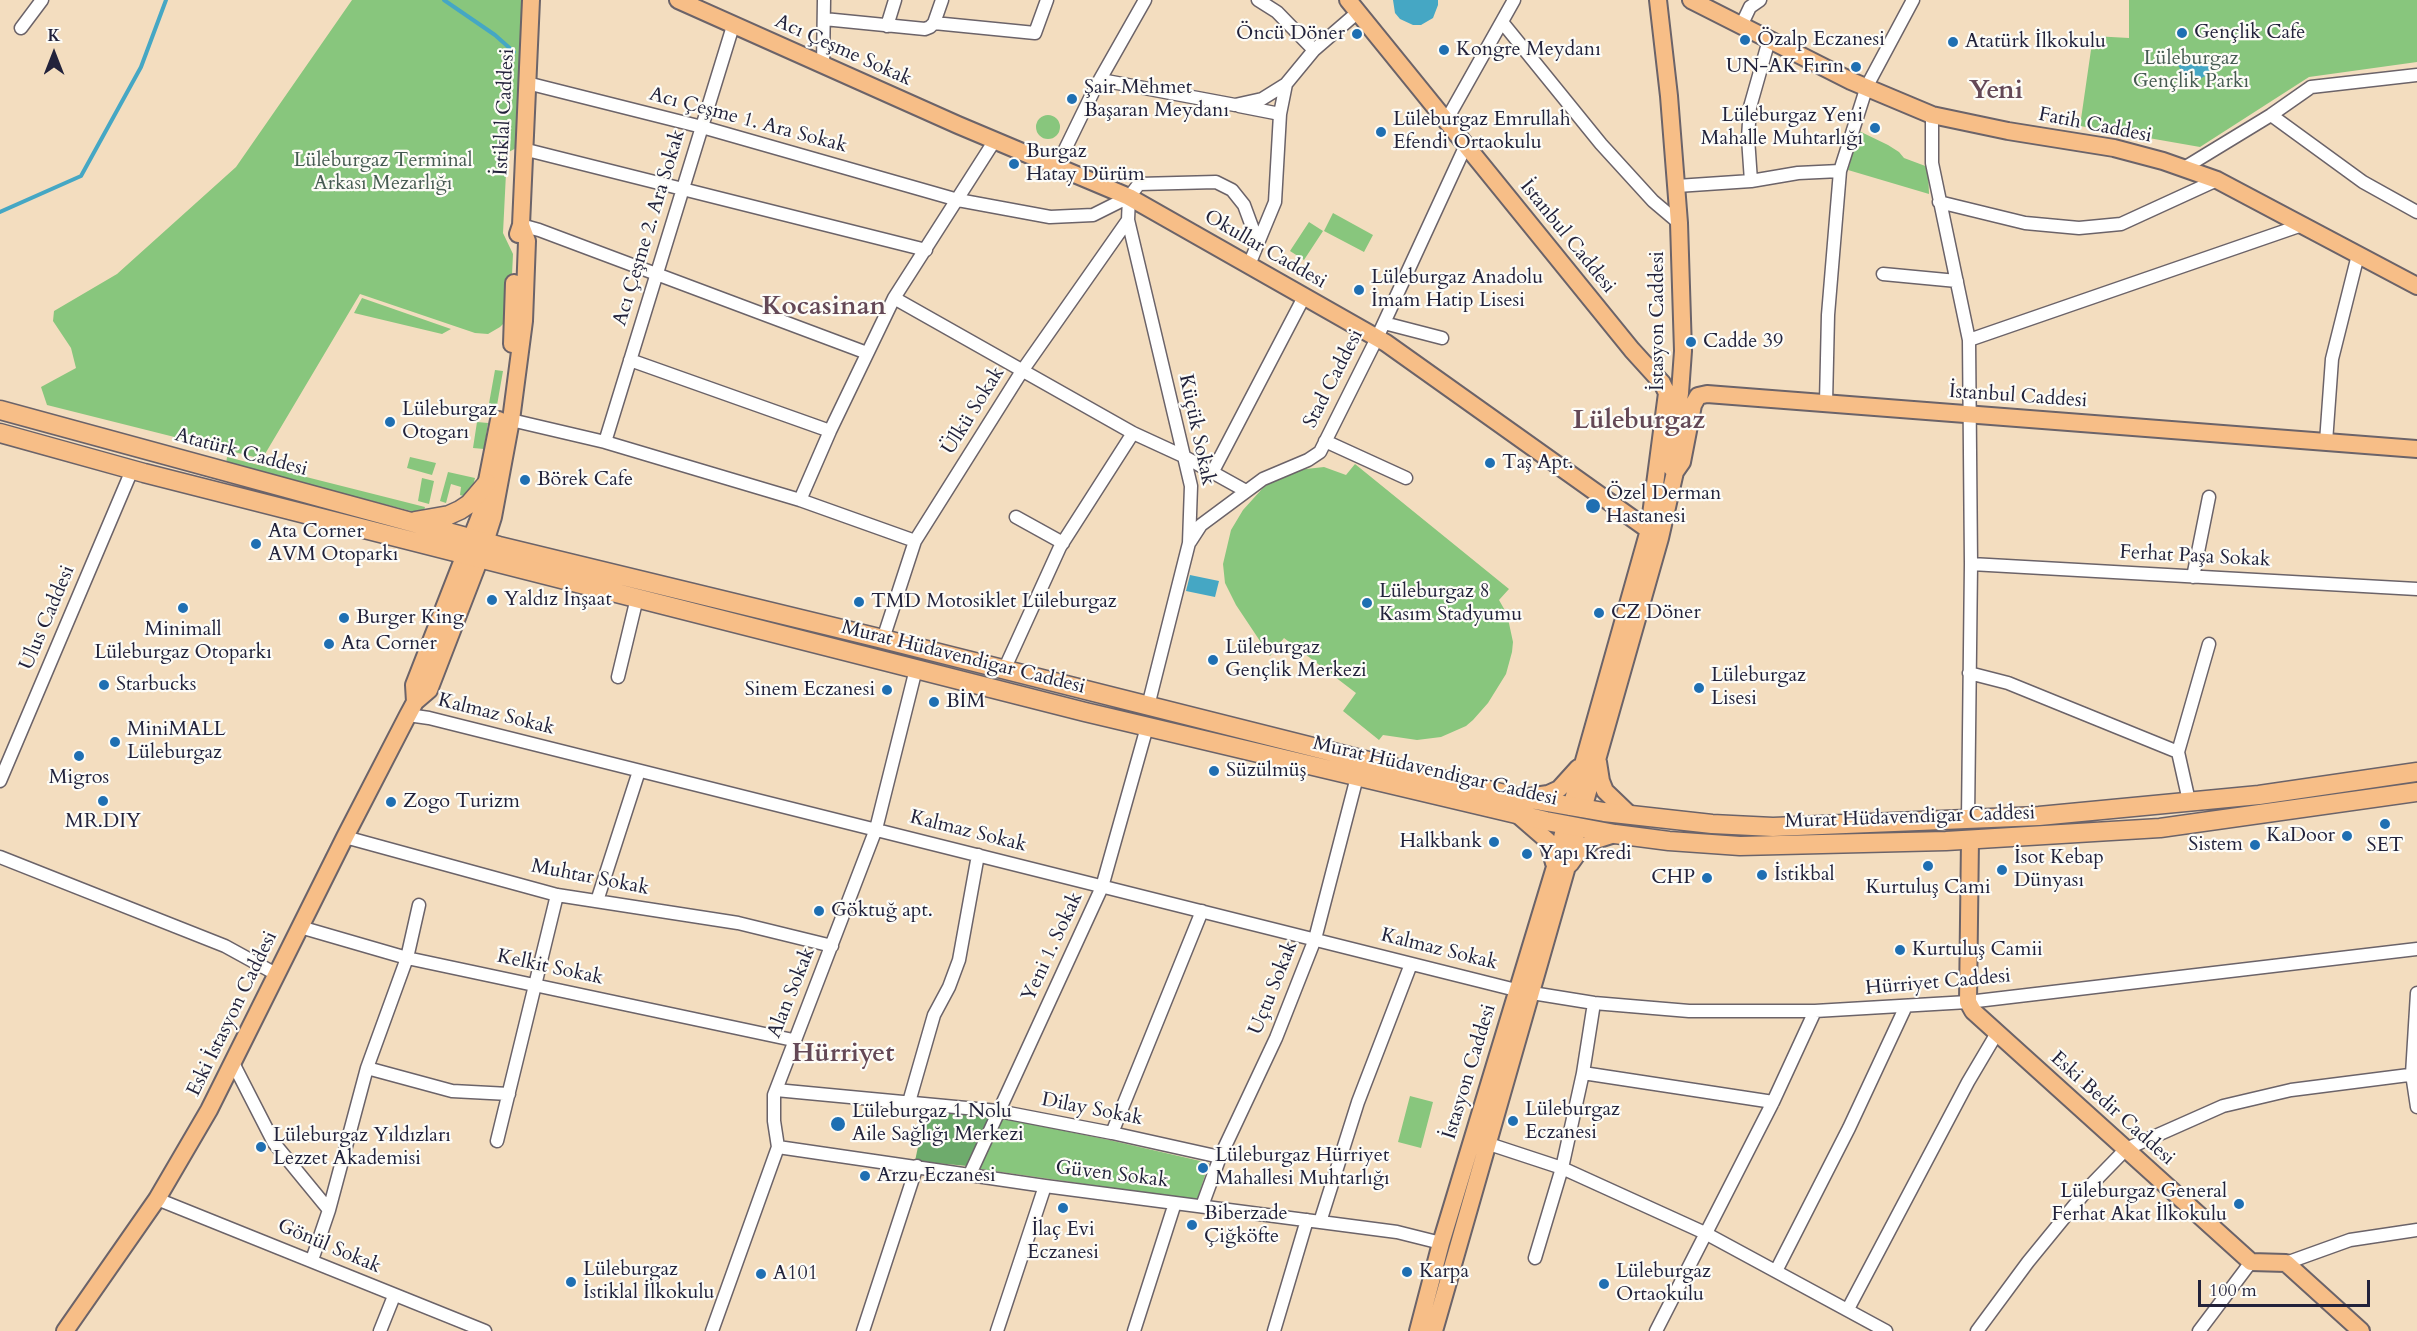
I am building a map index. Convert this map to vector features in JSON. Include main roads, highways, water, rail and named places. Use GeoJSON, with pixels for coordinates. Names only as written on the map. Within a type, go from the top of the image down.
{"type":"FeatureCollection","features":[{"type":"Feature","properties":{"kind":"highway","name":"Atatürk Caddesi"},"geometry":{"type":"LineString","coordinates":[[0,410],[409,522],[475,548]]}},
{"type":"Feature","properties":{"kind":"highway"},"geometry":{"type":"LineString","coordinates":[[0,433],[132,470],[475,548]]}},
{"type":"Feature","properties":{"kind":"highway"},"geometry":{"type":"LineString","coordinates":[[409,522],[436,518],[459,510],[469,504],[487,483]]}},
{"type":"Feature","properties":{"kind":"highway","name":"Murat Hüdavendigar Caddesi"},"geometry":{"type":"LineString","coordinates":[[475,548],[638,598],[1147,727],[1357,777],[1518,806],[1577,808],[1682,822],[1773,827],[2039,816],[2259,795],[2417,772]]}},
{"type":"Feature","properties":{"kind":"highway","name":"Murat Hüdavendigar Caddesi"},"geometry":{"type":"LineString","coordinates":[[475,548],[883,639],[1149,706],[1518,806],[1572,827],[1615,834],[1679,842],[1740,846],[1893,844],[2160,828],[2417,792]]}},
{"type":"Feature","properties":{"kind":"highway"},"geometry":{"type":"LineString","coordinates":[[1572,827],[1577,808]]}},
{"type":"Feature","properties":{"kind":"main road","name":"İstiklal Caddesi"},"geometry":{"type":"LineString","coordinates":[[475,548],[493,517],[511,420],[527,241],[521,225],[531,0]]}},
{"type":"Feature","properties":{"kind":"main road","name":"Acı Çeşme Sokak"},"geometry":{"type":"LineString","coordinates":[[678,0],[958,124]]}},
{"type":"Feature","properties":{"kind":"main road","name":"İstasyon Caddesi"},"geometry":{"type":"LineString","coordinates":[[1577,808],[1654,534],[1675,472],[1670,463],[1680,393],[1683,351],[1679,223],[1658,0]]}},
{"type":"Feature","properties":{"kind":"main road","name":"Fatih Caddesi"},"geometry":{"type":"LineString","coordinates":[[1691,0],[1851,81],[1932,115],[2008,131],[2114,148],[2217,180],[2417,286]]}},
{"type":"Feature","properties":{"kind":"main road","name":"İstanbul Caddesi"},"geometry":{"type":"LineString","coordinates":[[1353,6],[1625,342],[1662,383],[1667,393],[1654,534]]}},
{"type":"Feature","properties":{"kind":"main road","name":"Okullar Caddesi"},"geometry":{"type":"LineString","coordinates":[[958,124],[1129,197],[1304,297],[1381,331],[1654,534]]}},
{"type":"Feature","properties":{"kind":"main road","name":"İstiklal Caddesi"},"geometry":{"type":"LineString","coordinates":[[475,548],[516,348]]}},
{"type":"Feature","properties":{"kind":"main road","name":"İstanbul Caddesi"},"geometry":{"type":"LineString","coordinates":[[1675,472],[1682,462],[1693,405],[1698,396],[1707,394],[2417,449]]}},
{"type":"Feature","properties":{"kind":"main road","name":"Eski İstasyon Caddesi"},"geometry":{"type":"LineString","coordinates":[[65,1331],[157,1199],[209,1110],[412,708],[414,685],[475,548]]}},
{"type":"Feature","properties":{"kind":"main road"},"geometry":{"type":"LineString","coordinates":[[1615,834],[1593,841],[1561,867],[1548,841],[1518,806],[1559,789],[1590,760],[1605,791],[1630,815]]}},
{"type":"Feature","properties":{"kind":"main road","name":"İstasyon Caddesi"},"geometry":{"type":"LineString","coordinates":[[1418,1331],[1472,1139],[1524,991],[1572,827]]}},
{"type":"Feature","properties":{"kind":"main road","name":"Eski Bedir Caddesi"},"geometry":{"type":"LineString","coordinates":[[1970,839],[1968,1002],[1973,1011],[2251,1262],[2286,1263],[2358,1330]]}},
{"type":"Feature","properties":{"kind":"main road","name":"İstasyon Caddesi"},"geometry":{"type":"LineString","coordinates":[[1434,1331],[1489,1144],[1524,991]]}},
{"type":"Feature","properties":{"kind":"main road"},"geometry":{"type":"LineString","coordinates":[[1472,1139],[1489,1144]]}},
{"type":"Feature","properties":{"kind":"main road"},"geometry":{"type":"LineString","coordinates":[[1441,1243],[1459,1248]]}},
{"type":"Feature","properties":{"kind":"water"},"geometry":{"type":"Polygon","coordinates":[[[1393,0],[1438,0],[1438,5],[1433,18],[1421,25],[1413,25],[1400,19],[1395,13],[1393,0]]]}},
{"type":"Feature","properties":{"kind":"water"},"geometry":{"type":"Polygon","coordinates":[[[2179,56],[2212,62],[2209,72],[2196,81],[2185,77],[2178,65],[2179,56]]]}},
{"type":"Feature","properties":{"kind":"water"},"geometry":{"type":"Polygon","coordinates":[[[1190,575],[1219,581],[1215,597],[1186,591],[1190,575]]]}},
{"type":"Feature","properties":{"kind":"waterway"},"geometry":{"type":"LineString","coordinates":[[0,212],[81,176],[141,67],[166,0]]}},
{"type":"Feature","properties":{"kind":"waterway"},"geometry":{"type":"LineString","coordinates":[[444,0],[495,35],[514,52]]}},
{"type":"Feature","properties":{"kind":"place","name":"Gençlik Cafe"},"geometry":{"type":"Point","coordinates":[2182,33]}},
{"type":"Feature","properties":{"kind":"place","name":"Öncü Döner"},"geometry":{"type":"Point","coordinates":[1357,34]}},
{"type":"Feature","properties":{"kind":"place","name":"Özalp Eczanesi"},"geometry":{"type":"Point","coordinates":[1745,40]}},
{"type":"Feature","properties":{"kind":"place","name":"Atatürk İlkokulu"},"geometry":{"type":"Point","coordinates":[1953,42]}},
{"type":"Feature","properties":{"kind":"place","name":"Kongre Meydanı"},"geometry":{"type":"Point","coordinates":[1444,50]}},
{"type":"Feature","properties":{"kind":"place","name":"UN-AK Fırın"},"geometry":{"type":"Point","coordinates":[1856,67]}},
{"type":"Feature","properties":{"kind":"place","name":"Şair Mehmet Başaran Meydanı"},"geometry":{"type":"Point","coordinates":[1072,99]}},
{"type":"Feature","properties":{"kind":"place","name":"Lüleburgaz Yeni Mahalle Muhtarlığı"},"geometry":{"type":"Point","coordinates":[1875,128]}},
{"type":"Feature","properties":{"kind":"place","name":"Lüleburgaz Emrullah Efendi Ortaokulu"},"geometry":{"type":"Point","coordinates":[1381,132]}},
{"type":"Feature","properties":{"kind":"place","name":"Burgaz Hatay Dürüm"},"geometry":{"type":"Point","coordinates":[1014,164]}},
{"type":"Feature","properties":{"kind":"place","name":"Lüleburgaz Anadolu İmam Hatip Lisesi"},"geometry":{"type":"Point","coordinates":[1359,290]}},
{"type":"Feature","properties":{"kind":"place","name":"Cadde 39"},"geometry":{"type":"Point","coordinates":[1691,342]}},
{"type":"Feature","properties":{"kind":"place","name":"Lüleburgaz Otogarı"},"geometry":{"type":"Point","coordinates":[390,422]}},
{"type":"Feature","properties":{"kind":"place","name":"Taş Apt."},"geometry":{"type":"Point","coordinates":[1490,463]}},
{"type":"Feature","properties":{"kind":"place","name":"Börek Cafe"},"geometry":{"type":"Point","coordinates":[525,480]}},
{"type":"Feature","properties":{"kind":"place","name":"Özel Derman Hastanesi"},"geometry":{"type":"Point","coordinates":[1593,506]}},
{"type":"Feature","properties":{"kind":"place","name":"Ata Corner AVM Otoparkı"},"geometry":{"type":"Point","coordinates":[256,544]}},
{"type":"Feature","properties":{"kind":"place","name":"Yaldız İnşaat"},"geometry":{"type":"Point","coordinates":[492,600]}},
{"type":"Feature","properties":{"kind":"place","name":"TMD Motosiklet Lüleburgaz"},"geometry":{"type":"Point","coordinates":[859,602]}},
{"type":"Feature","properties":{"kind":"place","name":"Lüleburgaz 8 Kasım Stadyumu"},"geometry":{"type":"Point","coordinates":[1367,603]}},
{"type":"Feature","properties":{"kind":"place","name":"Minimall Lüleburgaz Otoparkı"},"geometry":{"type":"Point","coordinates":[183,608]}},
{"type":"Feature","properties":{"kind":"place","name":"CZ Döner"},"geometry":{"type":"Point","coordinates":[1599,613]}},
{"type":"Feature","properties":{"kind":"place","name":"Burger King"},"geometry":{"type":"Point","coordinates":[344,618]}},
{"type":"Feature","properties":{"kind":"place","name":"Ata Corner"},"geometry":{"type":"Point","coordinates":[329,644]}},
{"type":"Feature","properties":{"kind":"place","name":"Lüleburgaz Gençlik Merkezi"},"geometry":{"type":"Point","coordinates":[1213,660]}},
{"type":"Feature","properties":{"kind":"place","name":"Starbucks"},"geometry":{"type":"Point","coordinates":[104,685]}},
{"type":"Feature","properties":{"kind":"place","name":"Lüleburgaz Lisesi"},"geometry":{"type":"Point","coordinates":[1699,688]}},
{"type":"Feature","properties":{"kind":"place","name":"Sinem Eczanesi"},"geometry":{"type":"Point","coordinates":[887,690]}},
{"type":"Feature","properties":{"kind":"place","name":"BİM"},"geometry":{"type":"Point","coordinates":[934,702]}},
{"type":"Feature","properties":{"kind":"place","name":"MiniMALL Lüleburgaz"},"geometry":{"type":"Point","coordinates":[115,742]}},
{"type":"Feature","properties":{"kind":"place","name":"Migros"},"geometry":{"type":"Point","coordinates":[79,756]}},
{"type":"Feature","properties":{"kind":"place","name":"Süzülmüş"},"geometry":{"type":"Point","coordinates":[1214,771]}},
{"type":"Feature","properties":{"kind":"place","name":"MR.DIY"},"geometry":{"type":"Point","coordinates":[103,801]}},
{"type":"Feature","properties":{"kind":"place","name":"Zogo Turizm"},"geometry":{"type":"Point","coordinates":[391,802]}},
{"type":"Feature","properties":{"kind":"place","name":"SET"},"geometry":{"type":"Point","coordinates":[2385,824]}},
{"type":"Feature","properties":{"kind":"place","name":"KaDoor"},"geometry":{"type":"Point","coordinates":[2347,836]}},
{"type":"Feature","properties":{"kind":"place","name":"Halkbank"},"geometry":{"type":"Point","coordinates":[1494,842]}},
{"type":"Feature","properties":{"kind":"place","name":"Sistem"},"geometry":{"type":"Point","coordinates":[2255,845]}},
{"type":"Feature","properties":{"kind":"place","name":"Yapı Kredi"},"geometry":{"type":"Point","coordinates":[1527,854]}},
{"type":"Feature","properties":{"kind":"place","name":"Kurtuluş Cami"},"geometry":{"type":"Point","coordinates":[1928,866]}},
{"type":"Feature","properties":{"kind":"place","name":"İsot Kebap Dünyası"},"geometry":{"type":"Point","coordinates":[2002,870]}},
{"type":"Feature","properties":{"kind":"place","name":"İstikbal"},"geometry":{"type":"Point","coordinates":[1762,875]}},
{"type":"Feature","properties":{"kind":"place","name":"CHP"},"geometry":{"type":"Point","coordinates":[1707,878]}},
{"type":"Feature","properties":{"kind":"place","name":"Göktuğ apt."},"geometry":{"type":"Point","coordinates":[819,911]}},
{"type":"Feature","properties":{"kind":"place","name":"Kurtuluş Camii"},"geometry":{"type":"Point","coordinates":[1900,950]}},
{"type":"Feature","properties":{"kind":"place","name":"Lüleburgaz Eczanesi"},"geometry":{"type":"Point","coordinates":[1513,1121]}},
{"type":"Feature","properties":{"kind":"place","name":"Lüleburgaz 1 Nolu Aile Sağlığı Merkezi"},"geometry":{"type":"Point","coordinates":[838,1124]}},
{"type":"Feature","properties":{"kind":"place","name":"Lüleburgaz Yıldızları Lezzet Akademisi"},"geometry":{"type":"Point","coordinates":[261,1147]}},
{"type":"Feature","properties":{"kind":"place","name":"Lüleburgaz Hürriyet Mahallesi Muhtarlığı"},"geometry":{"type":"Point","coordinates":[1203,1168]}},
{"type":"Feature","properties":{"kind":"place","name":"Arzu Eczanesi"},"geometry":{"type":"Point","coordinates":[865,1176]}},
{"type":"Feature","properties":{"kind":"place","name":"Lüleburgaz General Ferhat Akat İlkokulu"},"geometry":{"type":"Point","coordinates":[2239,1204]}},
{"type":"Feature","properties":{"kind":"place","name":"İlaç Evi Eczanesi"},"geometry":{"type":"Point","coordinates":[1063,1208]}},
{"type":"Feature","properties":{"kind":"place","name":"Biberzade Çiğköfte"},"geometry":{"type":"Point","coordinates":[1192,1225]}},
{"type":"Feature","properties":{"kind":"place","name":"Karpa"},"geometry":{"type":"Point","coordinates":[1407,1272]}},
{"type":"Feature","properties":{"kind":"place","name":"A101"},"geometry":{"type":"Point","coordinates":[761,1274]}},
{"type":"Feature","properties":{"kind":"place","name":"Lüleburgaz İstiklal İlkokulu"},"geometry":{"type":"Point","coordinates":[571,1282]}},
{"type":"Feature","properties":{"kind":"place","name":"Lüleburgaz Ortaokulu"},"geometry":{"type":"Point","coordinates":[1604,1284]}},
{"type":"Feature","properties":{"kind":"district","name":"Yeni"},"geometry":{"type":"Point","coordinates":[1996,92]}},
{"type":"Feature","properties":{"kind":"district","name":"Kocasinan"},"geometry":{"type":"Point","coordinates":[824,308]}},
{"type":"Feature","properties":{"kind":"district","name":"Lüleburgaz"},"geometry":{"type":"Point","coordinates":[1639,422]}},
{"type":"Feature","properties":{"kind":"district","name":"Hürriyet"},"geometry":{"type":"Point","coordinates":[843,1055]}},
{"type":"Feature","properties":{"kind":"park label","name":"Lüleburgaz Gençlik Parkı"},"geometry":{"type":"Point","coordinates":[2191,70]}},
{"type":"Feature","properties":{"kind":"park label","name":"Lüleburgaz Terminal Arkası Mezarlığı"},"geometry":{"type":"Point","coordinates":[383,172]}}]}
